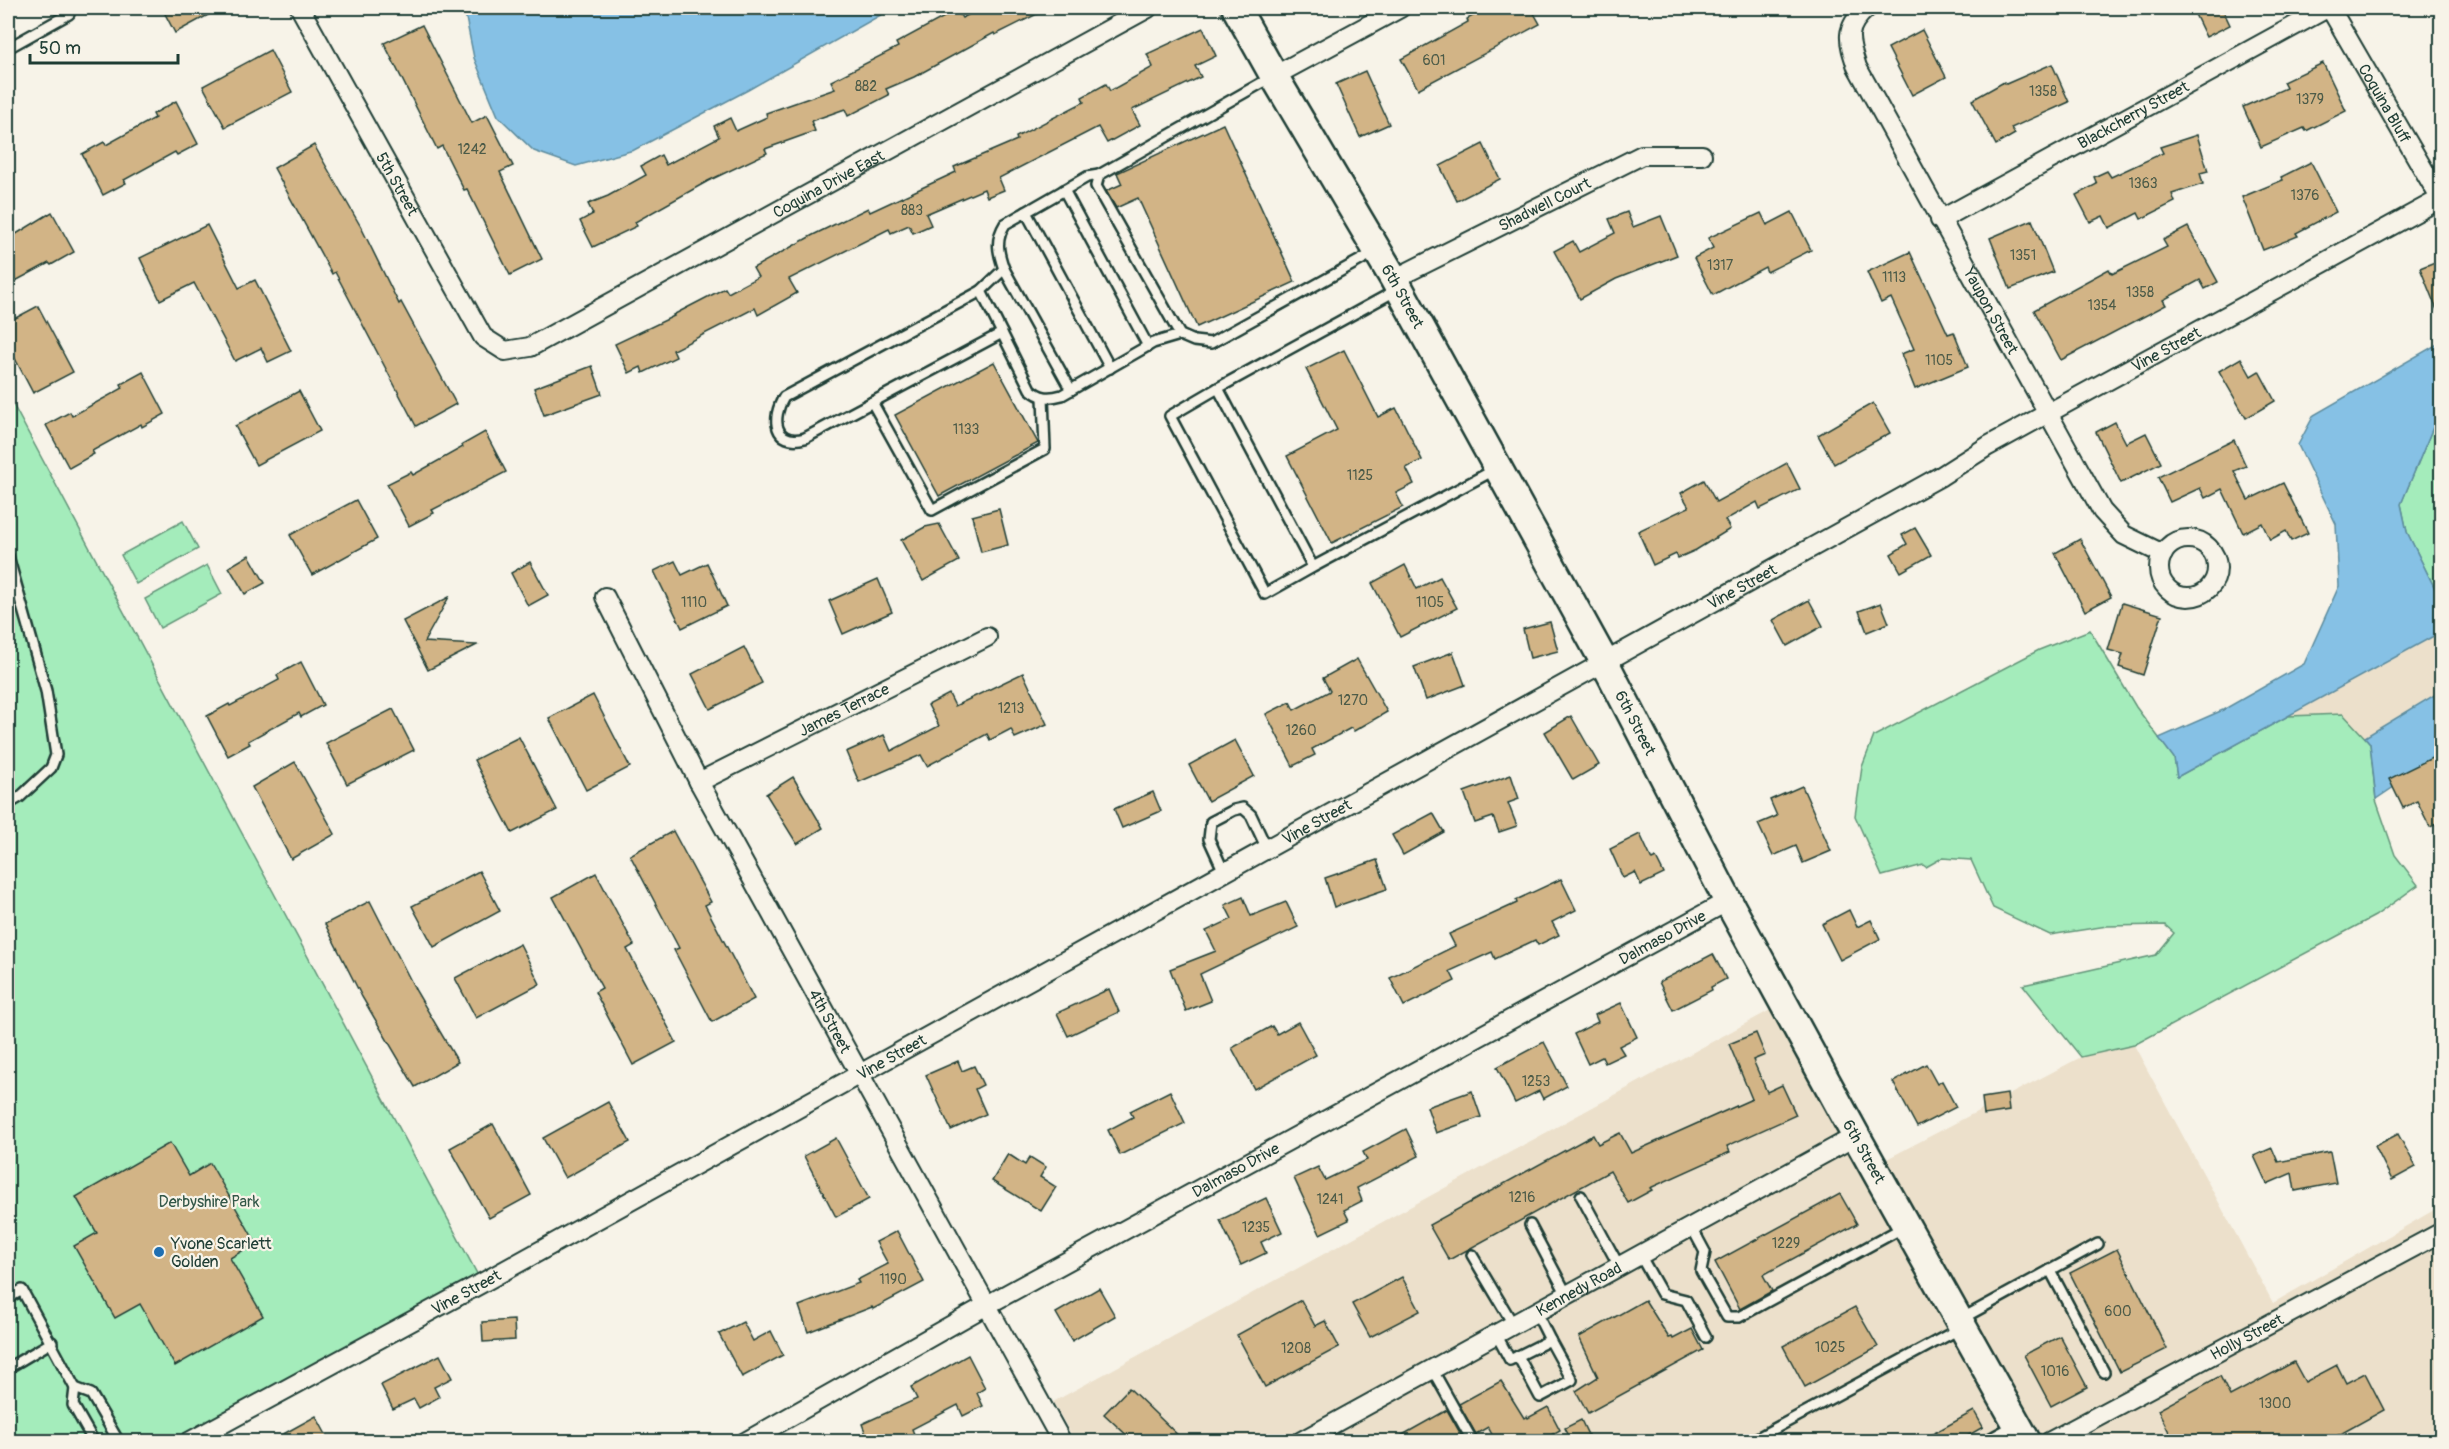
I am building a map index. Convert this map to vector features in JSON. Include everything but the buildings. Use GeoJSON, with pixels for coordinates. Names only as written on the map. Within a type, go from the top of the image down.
{"type":"FeatureCollection","features":[{"type":"Feature","properties":{"kind":"street","name":"5th Street"},"geometry":{"type":"LineString","coordinates":[[300,8],[483,337],[505,351]]}},
{"type":"Feature","properties":{"kind":"street","name":"Coquina Drive East"},"geometry":{"type":"LineString","coordinates":[[505,351],[530,347],[1148,8]]}},
{"type":"Feature","properties":{"kind":"street","name":"6th Street"},"geometry":{"type":"LineString","coordinates":[[1236,8],[1377,250],[1498,468],[1605,663],[1728,901],[1856,1136],[2022,1432]]}},
{"type":"Feature","properties":{"kind":"street"},"geometry":{"type":"LineString","coordinates":[[1274,76],[1400,8]]}},
{"type":"Feature","properties":{"kind":"street","name":"Yaupon Street"},"geometry":{"type":"LineString","coordinates":[[1866,8],[1853,20],[1848,41],[1857,67],[1940,220],[2102,511],[2124,535],[2163,554]]}},
{"type":"Feature","properties":{"kind":"street","name":"Coquina Bluff"},"geometry":{"type":"LineString","coordinates":[[2329,8],[2441,198]]}},
{"type":"Feature","properties":{"kind":"street","name":"Blackcherry Street"},"geometry":{"type":"LineString","coordinates":[[1940,220],[2329,8]]}},
{"type":"Feature","properties":{"kind":"street","name":"Shadwell Court"},"geometry":{"type":"LineString","coordinates":[[1396,284],[1642,155],[1702,155]]}},
{"type":"Feature","properties":{"kind":"street","name":"Vine Street"},"geometry":{"type":"LineString","coordinates":[[189,1442],[482,1283],[1605,663],[2047,414],[2441,198]]}},
{"type":"Feature","properties":{"kind":"street","name":"4th Street"},"geometry":{"type":"LineString","coordinates":[[605,597],[699,782],[1062,1442]]}},
{"type":"Feature","properties":{"kind":"street","name":"James Terrace"},"geometry":{"type":"LineString","coordinates":[[699,782],[987,637]]}},
{"type":"Feature","properties":{"kind":"street","name":"Dalmaso Drive"},"geometry":{"type":"LineString","coordinates":[[745,1442],[987,1305],[1728,901]]}},
{"type":"Feature","properties":{"kind":"street","name":"Kennedy Road"},"geometry":{"type":"LineString","coordinates":[[1300,1442],[1856,1136]]}},
{"type":"Feature","properties":{"kind":"street","name":"Holly Street"},"geometry":{"type":"LineString","coordinates":[[2049,1442],[2442,1232]]}},
{"type":"Feature","properties":{"kind":"lane"},"geometry":{"type":"LineString","coordinates":[[8,48],[69,14],[66,8]]}},
{"type":"Feature","properties":{"kind":"lane"},"geometry":{"type":"LineString","coordinates":[[1071,390],[1004,269],[997,248],[999,233],[1005,224],[1086,177],[1099,175],[1274,76]]}},
{"type":"Feature","properties":{"kind":"lane"},"geometry":{"type":"LineString","coordinates":[[1099,175],[1096,186],[1180,335],[1194,341],[1211,343],[1377,250]]}},
{"type":"Feature","properties":{"kind":"lane"},"geometry":{"type":"LineString","coordinates":[[1064,190],[1148,346]]}},
{"type":"Feature","properties":{"kind":"lane"},"geometry":{"type":"LineString","coordinates":[[1026,212],[1110,368]]}},
{"type":"Feature","properties":{"kind":"lane"},"geometry":{"type":"LineString","coordinates":[[1002,333],[805,438],[793,441],[782,436],[776,424],[776,409],[784,397],[981,291],[1004,269]]}},
{"type":"Feature","properties":{"kind":"lane"},"geometry":{"type":"LineString","coordinates":[[1396,284],[1170,416],[1265,594],[1498,468]]}},
{"type":"Feature","properties":{"kind":"lane"},"geometry":{"type":"LineString","coordinates":[[981,291],[1030,389],[1038,396],[1050,398],[1062,396],[1148,346],[1180,335]]}},
{"type":"Feature","properties":{"kind":"lane"},"geometry":{"type":"LineString","coordinates":[[1218,388],[1313,567]]}},
{"type":"Feature","properties":{"kind":"lane"},"geometry":{"type":"LineString","coordinates":[[872,402],[932,510],[1045,449],[1043,397]]}},
{"type":"Feature","properties":{"kind":"lane"},"geometry":{"type":"LineString","coordinates":[[8,556],[46,691],[56,755],[51,768],[21,797],[8,804]]}},
{"type":"Feature","properties":{"kind":"lane"},"geometry":{"type":"LineString","coordinates":[[1224,872],[1209,839],[1211,822],[1234,810],[1244,808],[1251,816],[1267,849]]}},
{"type":"Feature","properties":{"kind":"lane"},"geometry":{"type":"LineString","coordinates":[[1581,1196],[1619,1266]]}},
{"type":"Feature","properties":{"kind":"lane"},"geometry":{"type":"LineString","coordinates":[[1530,1225],[1568,1294]]}},
{"type":"Feature","properties":{"kind":"lane"},"geometry":{"type":"LineString","coordinates":[[1691,1226],[1705,1252],[1701,1271],[1727,1317],[1738,1317],[1906,1226]]}},
{"type":"Feature","properties":{"kind":"lane"},"geometry":{"type":"LineString","coordinates":[[1750,1442],[2098,1244]]}},
{"type":"Feature","properties":{"kind":"lane"},"geometry":{"type":"LineString","coordinates":[[1472,1255],[1513,1324]]}},
{"type":"Feature","properties":{"kind":"lane"},"geometry":{"type":"LineString","coordinates":[[1640,1255],[1662,1294],[1686,1300],[1706,1337]]}},
{"type":"Feature","properties":{"kind":"lane"},"geometry":{"type":"LineString","coordinates":[[2050,1270],[2104,1372]]}},
{"type":"Feature","properties":{"kind":"lane"},"geometry":{"type":"LineString","coordinates":[[8,1298],[22,1290],[75,1388],[73,1405],[94,1442]]}},
{"type":"Feature","properties":{"kind":"lane"},"geometry":{"type":"LineString","coordinates":[[1518,1356],[1540,1397],[1572,1380],[1536,1312]]}},
{"type":"Feature","properties":{"kind":"lane"},"geometry":{"type":"LineString","coordinates":[[1496,1334],[1510,1360],[1550,1340]]}},
{"type":"Feature","properties":{"kind":"lane"},"geometry":{"type":"LineString","coordinates":[[8,1368],[52,1342]]}},
{"type":"Feature","properties":{"kind":"lane"},"geometry":{"type":"LineString","coordinates":[[1432,1369],[1473,1442]]}},
{"type":"Feature","properties":{"kind":"lane"},"geometry":{"type":"LineString","coordinates":[[75,1388],[91,1394],[119,1442]]}},
{"type":"Feature","properties":{"kind":"lane"},"geometry":{"type":"LineString","coordinates":[[1984,1442],[2022,1432]]}},
{"type":"Feature","properties":{"kind":"shaded area"},"geometry":{"type":"Polygon","coordinates":[[[2441,632],[2441,691],[2365,737],[2343,714],[2288,716],[2441,632]]]}},
{"type":"Feature","properties":{"kind":"shaded area"},"geometry":{"type":"Polygon","coordinates":[[[1774,1008],[1841,1132],[1279,1441],[1075,1441],[1053,1402],[1774,1008]]]}},
{"type":"Feature","properties":{"kind":"shaded area"},"geometry":{"type":"Polygon","coordinates":[[[2134,1045],[2273,1303],[2441,1206],[2441,1220],[2037,1437],[1883,1161],[2081,1057],[2134,1045]]]}},
{"type":"Feature","properties":{"kind":"shaded area"},"geometry":{"type":"Polygon","coordinates":[[[1851,1150],[2014,1442],[1322,1442],[1851,1150]]]}},
{"type":"Feature","properties":{"kind":"shaded area"},"geometry":{"type":"Polygon","coordinates":[[[2441,1244],[2441,1441],[2071,1441],[2441,1244]]]}},
{"type":"Feature","properties":{"kind":"green space","name":"Derbyshire Park"},"geometry":{"type":"Polygon","coordinates":[[[8,395],[482,1283],[189,1441],[8,1441],[8,395]]]}},
{"type":"Feature","properties":{"kind":"green space"},"geometry":{"type":"Polygon","coordinates":[[[2441,410],[2441,601],[2407,532],[2401,504],[2441,410]]]}},
{"type":"Feature","properties":{"kind":"green space"},"geometry":{"type":"Polygon","coordinates":[[[183,521],[198,549],[136,584],[121,555],[183,521]]]}},
{"type":"Feature","properties":{"kind":"green space"},"geometry":{"type":"Polygon","coordinates":[[[207,565],[222,594],[160,628],[145,599],[207,565]]]}},
{"type":"Feature","properties":{"kind":"green space"},"geometry":{"type":"Polygon","coordinates":[[[2090,630],[2136,707],[2174,758],[2177,777],[2288,716],[2343,714],[2370,743],[2376,800],[2395,855],[2418,885],[2375,916],[2134,1045],[2081,1057],[2023,985],[2156,955],[2174,933],[2165,925],[2107,926],[2050,935],[1993,908],[1971,860],[1942,858],[1926,867],[1923,865],[1882,876],[1855,816],[1862,767],[1874,736],[2039,650],[2090,630]]]}},
{"type":"Feature","properties":{"kind":"water"},"geometry":{"type":"Polygon","coordinates":[[[464,8],[893,8],[748,90],[634,150],[576,166],[534,151],[498,116],[474,58],[464,8]]]}},
{"type":"Feature","properties":{"kind":"water"},"geometry":{"type":"Polygon","coordinates":[[[2441,342],[2441,410],[2401,504],[2407,532],[2441,601],[2441,632],[2177,777],[2174,758],[2159,738],[2223,710],[2304,664],[2339,586],[2336,524],[2298,445],[2314,415],[2441,342]]]}},
{"type":"Feature","properties":{"kind":"water"},"geometry":{"type":"Polygon","coordinates":[[[2441,691],[2441,755],[2376,799],[2370,743],[2365,737],[2441,691]]]}},
{"type":"Feature","properties":{"kind":"place","name":"Yvone Scarlett Golden"},"geometry":{"type":"Point","coordinates":[159,1252]}}]}
